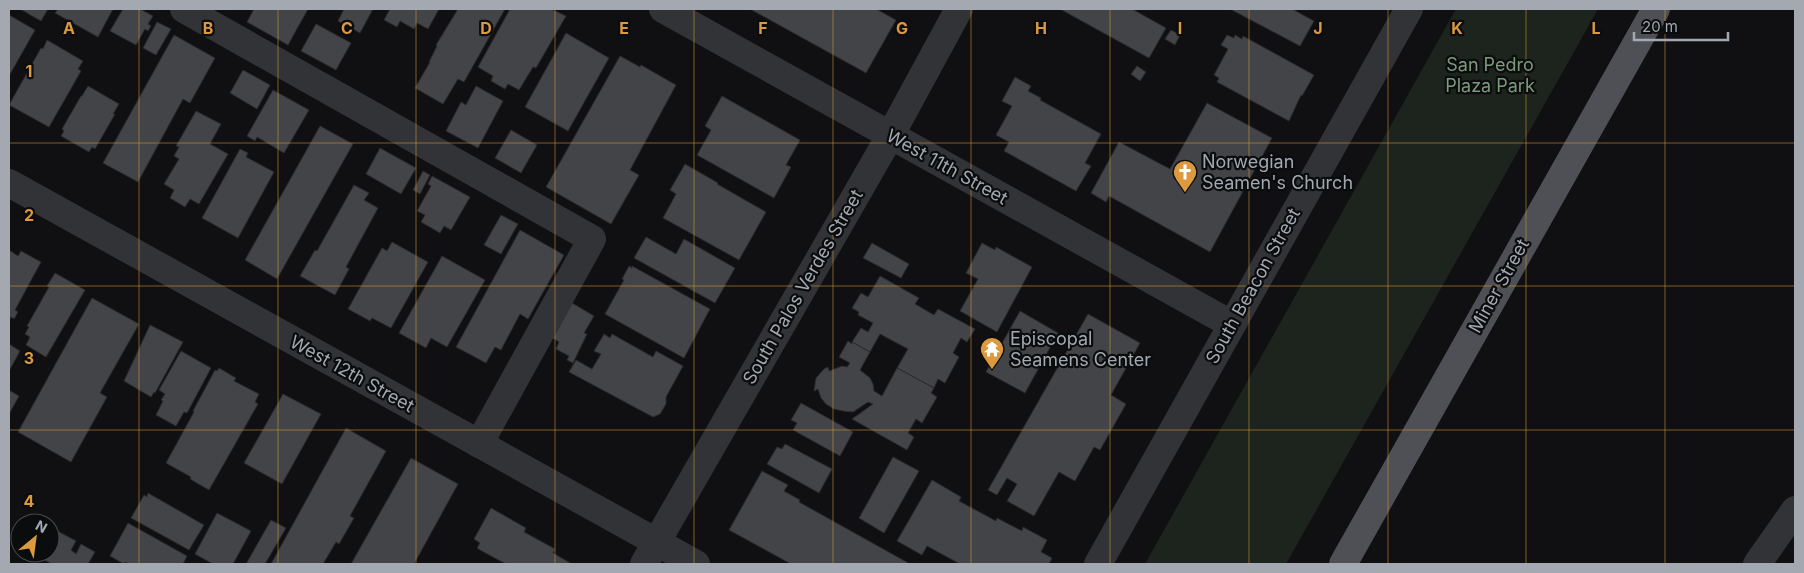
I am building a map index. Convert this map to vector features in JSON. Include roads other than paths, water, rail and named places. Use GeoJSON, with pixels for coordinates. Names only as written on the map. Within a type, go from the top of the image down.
{"type":"FeatureCollection","features":[{"type":"Feature","properties":{"kind":"main road","name":"Miner Street"},"geometry":{"type":"LineString","coordinates":[[1343,564],[1656,9]]}},
{"type":"Feature","properties":{"kind":"street"},"geometry":{"type":"LineString","coordinates":[[184,9],[592,239],[479,444]]}},
{"type":"Feature","properties":{"kind":"street","name":"West 11th Street"},"geometry":{"type":"LineString","coordinates":[[663,9],[1231,324]]}},
{"type":"Feature","properties":{"kind":"street","name":"South Palos Verdes Street"},"geometry":{"type":"LineString","coordinates":[[650,553],[890,136],[959,9]]}},
{"type":"Feature","properties":{"kind":"street","name":"South Beacon Street"},"geometry":{"type":"LineString","coordinates":[[1098,564],[1409,9]]}},
{"type":"Feature","properties":{"kind":"street","name":"West 12th Street"},"geometry":{"type":"LineString","coordinates":[[9,184],[479,444],[650,553],[696,564]]}},
{"type":"Feature","properties":{"kind":"street"},"geometry":{"type":"LineString","coordinates":[[1757,564],[1795,510]]}},
{"type":"Feature","properties":{"kind":"place","name":"Norwegian Seamen's Church"},"geometry":{"type":"Point","coordinates":[1185,193]}},
{"type":"Feature","properties":{"kind":"place","name":"Episcopal Seamens Center"},"geometry":{"type":"Point","coordinates":[992,370]}},
{"type":"Feature","properties":{"kind":"park label","name":"San Pedro Plaza Park"},"geometry":{"type":"Point","coordinates":[1490,75]}}]}
